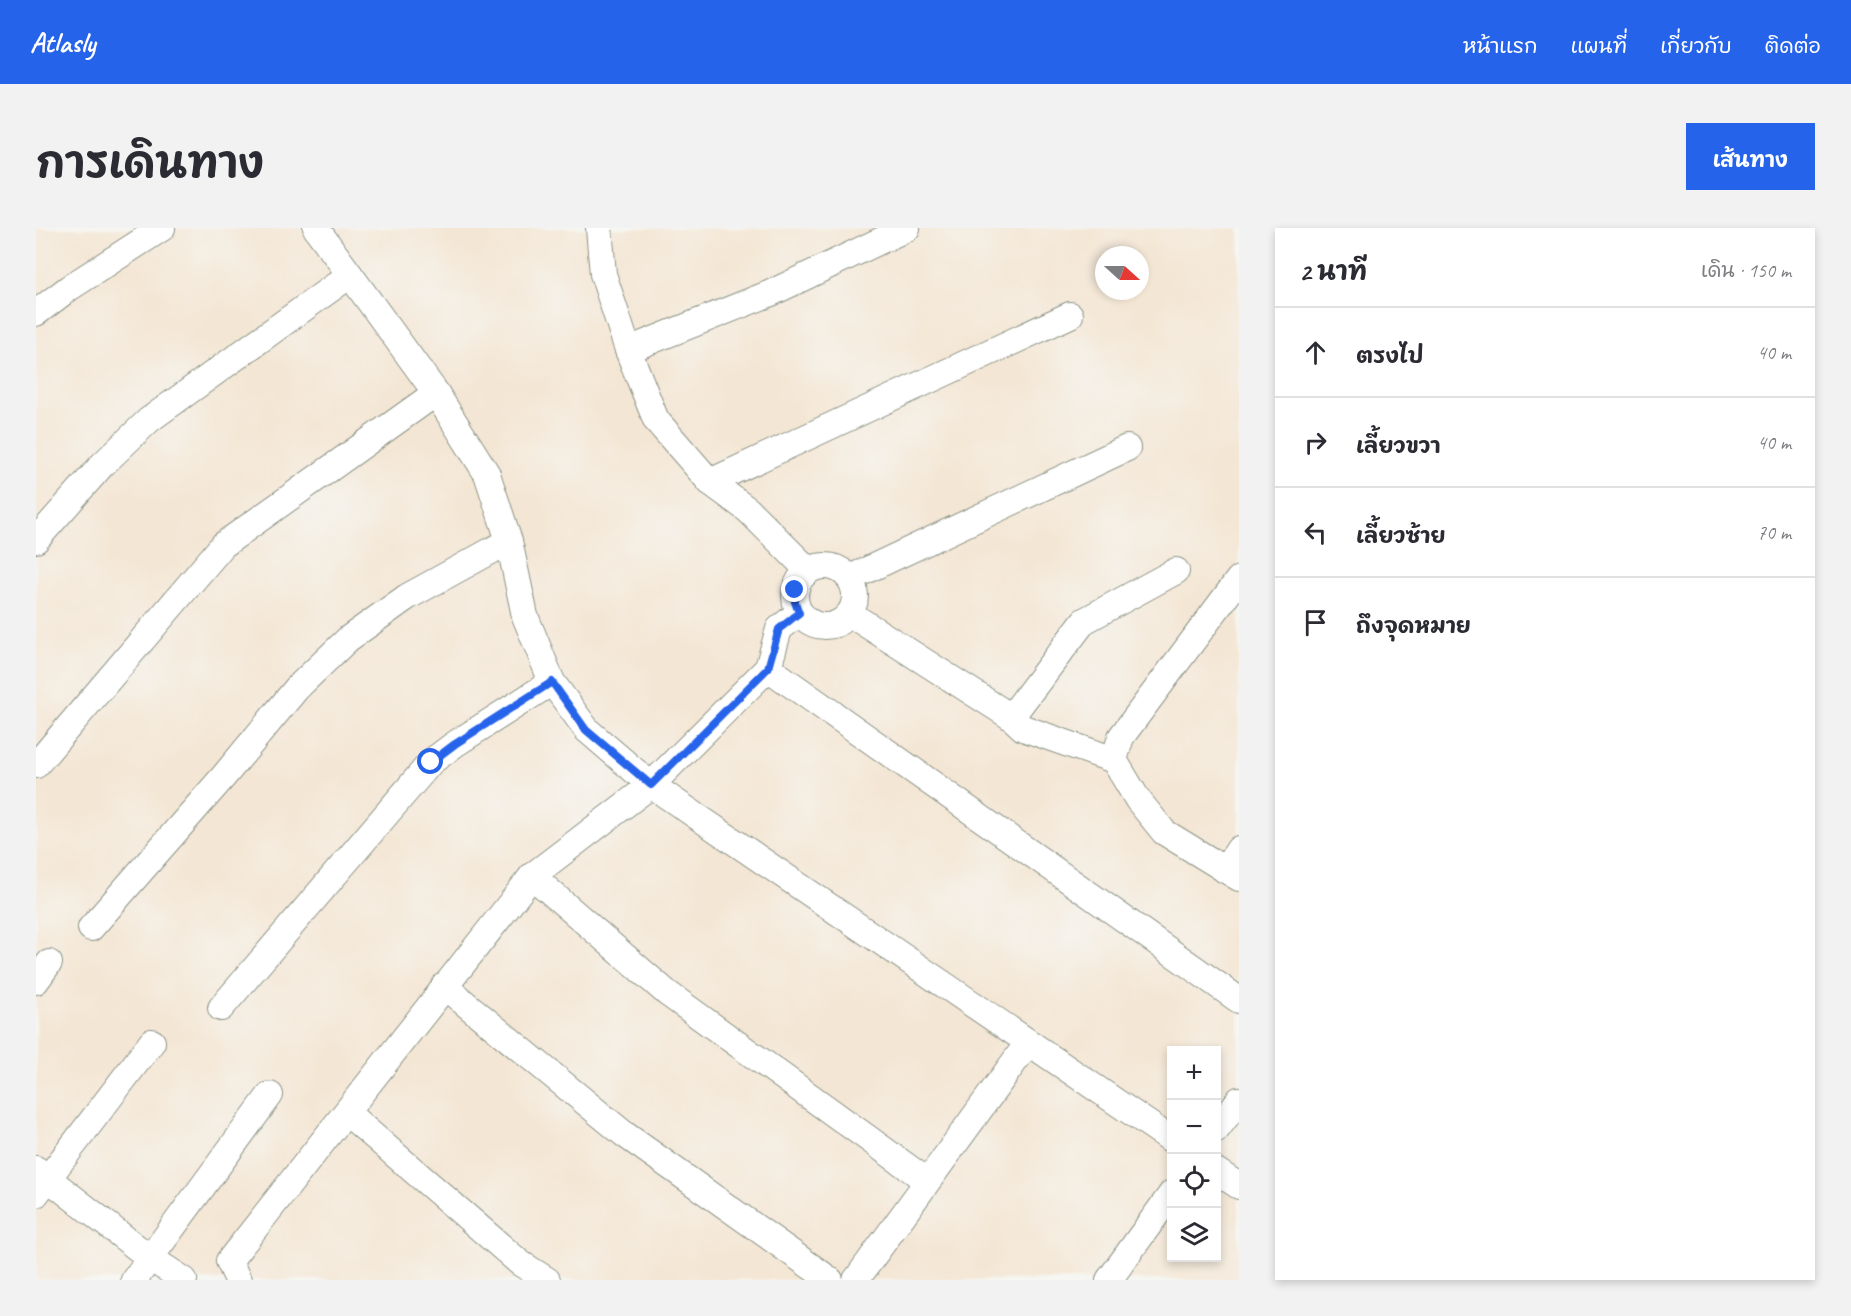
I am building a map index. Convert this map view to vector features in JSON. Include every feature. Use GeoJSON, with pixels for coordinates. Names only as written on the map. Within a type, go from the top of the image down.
{"type":"FeatureCollection","features":[{"type":"Feature","properties":{"kind":"street"},"geometry":{"type":"LineString","coordinates":[[36,313],[69,288],[162,228]]}},
{"type":"Feature","properties":{"kind":"street"},"geometry":{"type":"LineString","coordinates":[[316,228],[436,393],[487,474],[509,541],[525,616],[552,682],[586,730],[651,785],[1167,1137]]}},
{"type":"Feature","properties":{"kind":"street"},"geometry":{"type":"LineString","coordinates":[[599,228],[603,274],[628,350],[656,420],[710,482],[748,510],[808,570]]}},
{"type":"Feature","properties":{"kind":"street"},"geometry":{"type":"LineString","coordinates":[[628,350],[771,293],[907,228]]}},
{"type":"Feature","properties":{"kind":"street"},"geometry":{"type":"LineString","coordinates":[[36,540],[102,465],[149,420],[350,275]]}},
{"type":"Feature","properties":{"kind":"street"},"geometry":{"type":"LineString","coordinates":[[710,482],[1070,315]]}},
{"type":"Feature","properties":{"kind":"street"},"geometry":{"type":"LineString","coordinates":[[36,765],[224,546],[276,506],[436,393]]}},
{"type":"Feature","properties":{"kind":"street"},"geometry":{"type":"LineString","coordinates":[[850,578],[1127,448]]}},
{"type":"Feature","properties":{"kind":"street"},"geometry":{"type":"LineString","coordinates":[[91,928],[224,776],[297,688],[348,639],[406,597],[509,541]]}},
{"type":"Feature","properties":{"kind":"street"},"geometry":{"type":"LineString","coordinates":[[820,566],[831,566],[842,570],[850,578],[855,602],[850,614],[842,621],[818,626],[799,613],[795,602],[795,590],[800,579],[808,570],[820,566]]}},
{"type":"Feature","properties":{"kind":"street"},"geometry":{"type":"LineString","coordinates":[[1011,717],[1084,621],[1176,571]]}},
{"type":"Feature","properties":{"kind":"street"},"geometry":{"type":"LineString","coordinates":[[1114,760],[1121,737],[1239,579]]}},
{"type":"Feature","properties":{"kind":"street"},"geometry":{"type":"LineString","coordinates":[[238,1280],[229,1261],[532,876],[651,785],[768,668],[779,629],[799,613]]}},
{"type":"Feature","properties":{"kind":"street"},"geometry":{"type":"LineString","coordinates":[[850,614],[1011,717],[1023,728],[1114,760],[1138,800],[1164,832],[1234,866]]}},
{"type":"Feature","properties":{"kind":"street"},"geometry":{"type":"LineString","coordinates":[[768,668],[1239,1000]]}},
{"type":"Feature","properties":{"kind":"street"},"geometry":{"type":"LineString","coordinates":[[221,1008],[431,762],[552,682]]}},
{"type":"Feature","properties":{"kind":"street"},"geometry":{"type":"LineString","coordinates":[[532,876],[667,993],[927,1181]]}},
{"type":"Feature","properties":{"kind":"street"},"geometry":{"type":"LineString","coordinates":[[444,986],[624,1134],[830,1280]]}},
{"type":"Feature","properties":{"kind":"street"},"geometry":{"type":"LineString","coordinates":[[152,1042],[40,1181],[184,1280]]}},
{"type":"Feature","properties":{"kind":"street"},"geometry":{"type":"LineString","coordinates":[[856,1280],[1028,1043]]}},
{"type":"Feature","properties":{"kind":"street"},"geometry":{"type":"LineString","coordinates":[[134,1280],[270,1095]]}},
{"type":"Feature","properties":{"kind":"street"},"geometry":{"type":"LineString","coordinates":[[1221,1123],[1239,1100]]}},
{"type":"Feature","properties":{"kind":"street"},"geometry":{"type":"LineString","coordinates":[[347,1113],[520,1263],[547,1280]]}},
{"type":"Feature","properties":{"kind":"street"},"geometry":{"type":"LineString","coordinates":[[1221,1174],[1239,1186]]}},
{"type":"Feature","properties":{"kind":"street"},"geometry":{"type":"LineString","coordinates":[[1113,1279],[1167,1200]]}},
{"type":"Feature","properties":{"kind":"route"},"geometry":{"type":"LineString","coordinates":[[431,762],[552,682],[586,730],[651,785],[768,668],[779,629],[799,613],[795,602],[795,590]]}}]}
